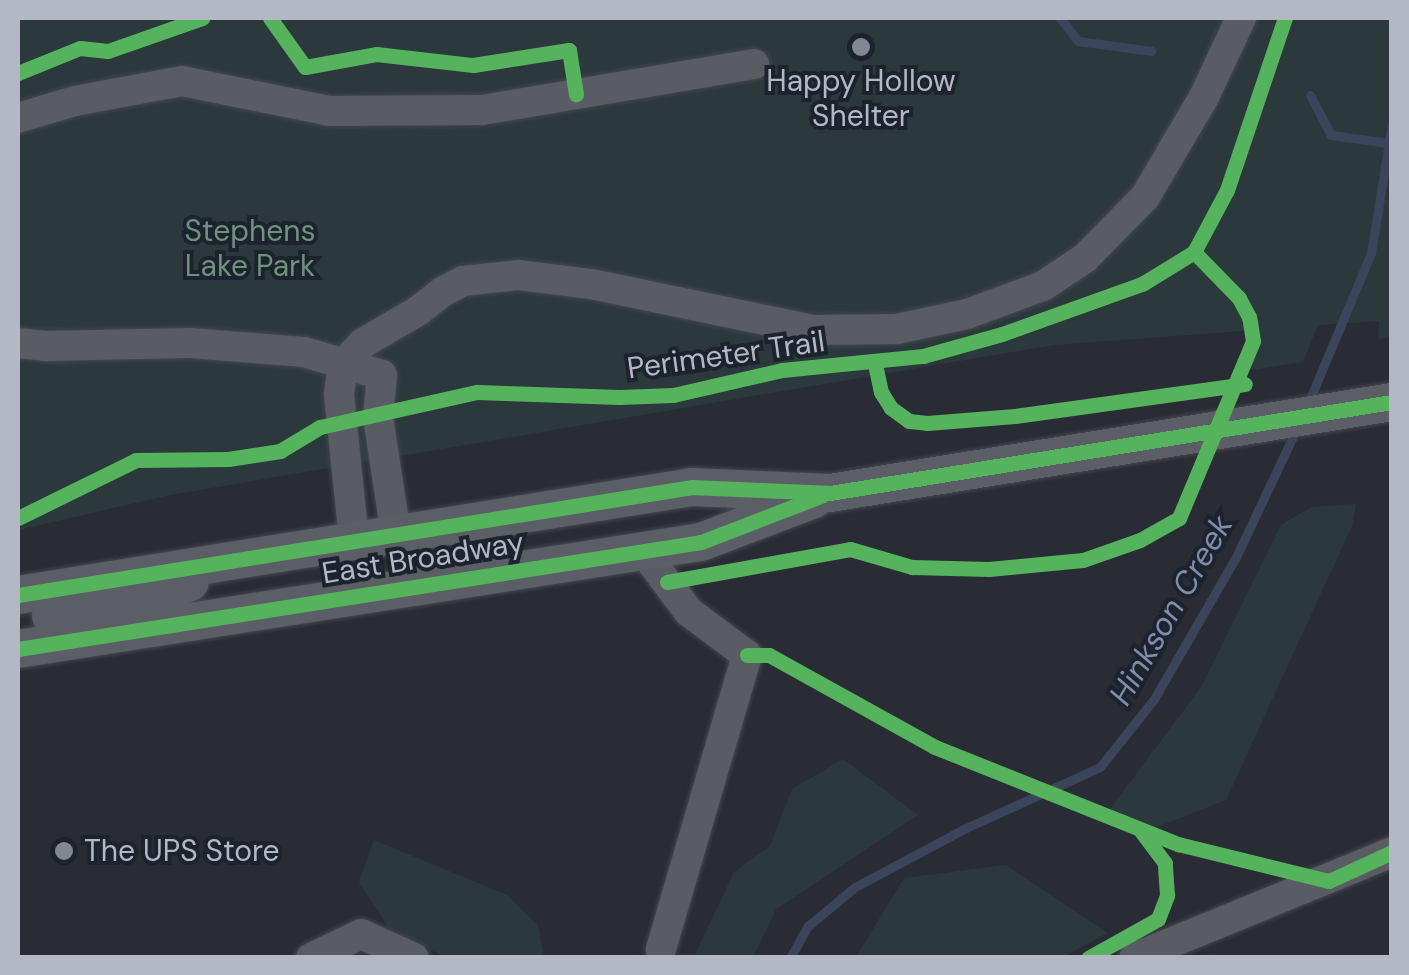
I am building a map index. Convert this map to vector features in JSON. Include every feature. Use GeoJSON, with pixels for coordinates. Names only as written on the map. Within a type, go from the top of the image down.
{"type":"FeatureCollection","features":[{"type":"Feature","properties":{"kind":"main road","name":"East Broadway"},"geometry":{"type":"LineString","coordinates":[[18,649],[701,542],[830,493],[1392,402]]}},
{"type":"Feature","properties":{"kind":"main road","name":"East Broadway"},"geometry":{"type":"LineString","coordinates":[[18,595],[692,487],[830,493]]}},
{"type":"Feature","properties":{"kind":"main road"},"geometry":{"type":"LineString","coordinates":[[384,592],[388,570],[405,563],[636,526],[692,487]]}},
{"type":"Feature","properties":{"kind":"main road"},"geometry":{"type":"LineString","coordinates":[[152,628],[228,591],[356,572],[396,534]]}},
{"type":"Feature","properties":{"kind":"main road"},"geometry":{"type":"LineString","coordinates":[[18,621],[145,602],[238,560]]}},
{"type":"Feature","properties":{"kind":"street"},"geometry":{"type":"LineString","coordinates":[[354,540],[339,394],[344,364],[362,342],[463,281],[518,275],[590,284],[814,330],[897,328],[967,314],[1043,286],[1085,258],[1145,198],[1204,96],[1240,18]]}},
{"type":"Feature","properties":{"kind":"street"},"geometry":{"type":"LineString","coordinates":[[18,118],[75,101],[182,81],[329,111],[482,110],[754,64]]}},
{"type":"Feature","properties":{"kind":"street"},"geometry":{"type":"LineString","coordinates":[[396,534],[378,417],[382,375],[418,311]]}},
{"type":"Feature","properties":{"kind":"street"},"geometry":{"type":"LineString","coordinates":[[18,343],[190,343],[304,352],[382,375]]}},
{"type":"Feature","properties":{"kind":"street"},"geometry":{"type":"LineString","coordinates":[[643,552],[689,612],[747,655],[661,950]]}},
{"type":"Feature","properties":{"kind":"street"},"geometry":{"type":"LineString","coordinates":[[1134,958],[1392,852]]}},
{"type":"Feature","properties":{"kind":"street"},"geometry":{"type":"LineString","coordinates":[[311,958],[362,934],[414,958]]}},
{"type":"Feature","properties":{"kind":"green space","name":"Stephens Lake Park"},"geometry":{"type":"Polygon","coordinates":[[[18,18],[1391,18],[1391,337],[1378,339],[1379,321],[1318,325],[1303,362],[1250,370],[1255,330],[1054,345],[170,495],[18,530],[18,18]]]}},
{"type":"Feature","properties":{"kind":"green space"},"geometry":{"type":"Polygon","coordinates":[[[1356,504],[1352,526],[1226,800],[1152,829],[1110,809],[1201,687],[1281,525],[1311,507],[1356,504]]]}},
{"type":"Feature","properties":{"kind":"green space"},"geometry":{"type":"Polygon","coordinates":[[[843,759],[918,815],[776,909],[753,957],[694,957],[734,872],[770,846],[792,789],[843,759]]]}},
{"type":"Feature","properties":{"kind":"green space"},"geometry":{"type":"Polygon","coordinates":[[[374,840],[507,895],[538,925],[544,957],[445,957],[389,929],[359,882],[374,840]]]}},
{"type":"Feature","properties":{"kind":"green space"},"geometry":{"type":"Polygon","coordinates":[[[1006,865],[1108,933],[1063,957],[856,957],[904,878],[1006,865]]]}},
{"type":"Feature","properties":{"kind":"waterway"},"geometry":{"type":"LineString","coordinates":[[1060,18],[1078,41],[1151,51]]}},
{"type":"Feature","properties":{"kind":"waterway"},"geometry":{"type":"LineString","coordinates":[[1310,95],[1331,135],[1388,143]]}},
{"type":"Feature","properties":{"kind":"waterway","name":"Hinkson Creek"},"geometry":{"type":"LineString","coordinates":[[1307,406],[1371,253],[1392,124]]}},
{"type":"Feature","properties":{"kind":"waterway","name":"Hinkson Creek"},"geometry":{"type":"LineString","coordinates":[[790,958],[808,926],[855,887],[966,828],[1100,767],[1154,699],[1236,557],[1296,430]]}},
{"type":"Feature","properties":{"kind":"cycle path"},"geometry":{"type":"LineString","coordinates":[[18,73],[80,48],[108,51],[202,18]]}},
{"type":"Feature","properties":{"kind":"cycle path"},"geometry":{"type":"LineString","coordinates":[[270,18],[305,67],[376,54],[473,65],[569,50],[576,94]]}},
{"type":"Feature","properties":{"kind":"cycle path","name":"Perimeter Trail"},"geometry":{"type":"LineString","coordinates":[[18,518],[136,460],[228,459],[280,451],[320,427],[477,392],[673,395],[782,370],[923,356],[1002,334],[1142,284],[1194,252],[1227,190],[1285,18]]}},
{"type":"Feature","properties":{"kind":"cycle path"},"geometry":{"type":"LineString","coordinates":[[667,582],[850,549],[912,567],[989,569],[1083,560],[1140,540],[1179,518],[1253,341],[1249,317],[1239,298],[1194,252]]}},
{"type":"Feature","properties":{"kind":"cycle path"},"geometry":{"type":"LineString","coordinates":[[875,364],[881,392],[891,408],[909,421],[927,423],[1015,416],[1245,384]]}},
{"type":"Feature","properties":{"kind":"cycle path"},"geometry":{"type":"LineString","coordinates":[[18,595],[692,487],[830,493],[1392,402]]}},
{"type":"Feature","properties":{"kind":"cycle path"},"geometry":{"type":"LineString","coordinates":[[18,649],[701,542],[821,496]]}},
{"type":"Feature","properties":{"kind":"cycle path"},"geometry":{"type":"LineString","coordinates":[[747,655],[769,655],[935,747],[1178,844],[1329,881],[1392,852]]}},
{"type":"Feature","properties":{"kind":"cycle path"},"geometry":{"type":"LineString","coordinates":[[1088,958],[1158,919],[1167,895],[1165,863],[1142,832]]}},
{"type":"Feature","properties":{"kind":"place","name":"Happy Hollow Shelter"},"geometry":{"type":"Point","coordinates":[861,47]}},
{"type":"Feature","properties":{"kind":"place","name":"The UPS Store"},"geometry":{"type":"Point","coordinates":[64,851]}}]}
